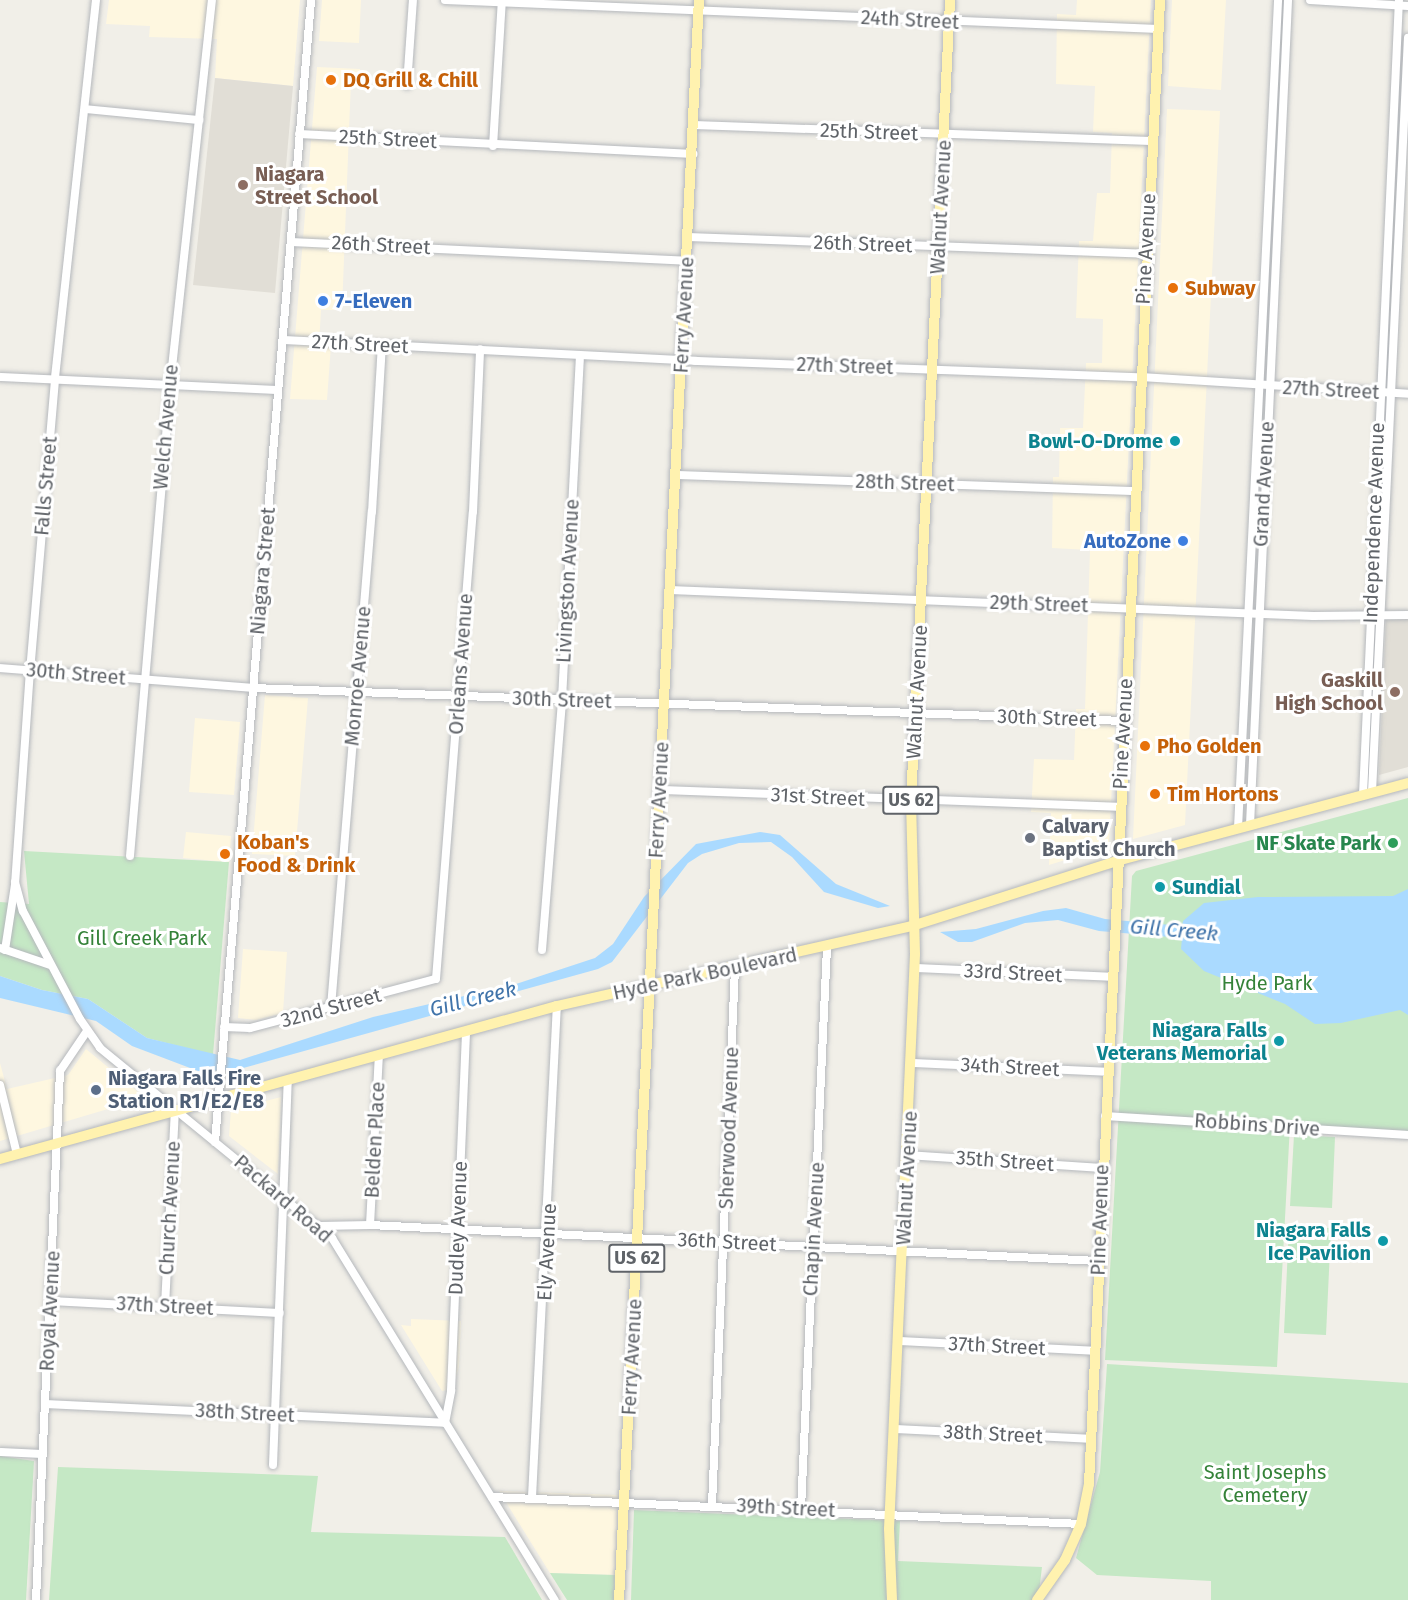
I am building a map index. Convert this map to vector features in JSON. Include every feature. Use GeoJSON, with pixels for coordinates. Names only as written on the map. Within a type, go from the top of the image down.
{"type":"FeatureCollection","features":[{"type":"Feature","properties":{"kind":"main road","name":"Walnut Avenue"},"geometry":{"type":"LineString","coordinates":[[892,1600],[890,1513],[915,968],[912,926],[911,801],[950,0]]}},
{"type":"Feature","properties":{"kind":"main road","name":"Pine Avenue"},"geometry":{"type":"LineString","coordinates":[[1037,1600],[1065,1560],[1081,1524],[1089,1484],[1151,141],[1160,0]]}},
{"type":"Feature","properties":{"kind":"main road","name":"Ferry Avenue"},"geometry":{"type":"LineString","coordinates":[[620,1600],[651,916],[660,790],[699,5]]}},
{"type":"Feature","properties":{"kind":"main road","name":"Hyde Park Boulevard"},"geometry":{"type":"LineString","coordinates":[[0,1160],[57,1141],[558,1006],[648,984],[827,948],[912,926],[1117,861],[1408,783]]}},
{"type":"Feature","properties":{"kind":"street","name":"Falls Street"},"geometry":{"type":"LineString","coordinates":[[50,965],[23,910],[15,882],[30,670],[55,380],[96,0]]}},
{"type":"Feature","properties":{"kind":"street","name":"Welch Avenue"},"geometry":{"type":"LineString","coordinates":[[130,856],[170,386],[212,0]]}},
{"type":"Feature","properties":{"kind":"street","name":"Niagara Street"},"geometry":{"type":"LineString","coordinates":[[215,1142],[311,0]]}},
{"type":"Feature","properties":{"kind":"street"},"geometry":{"type":"LineString","coordinates":[[407,85],[413,0]]}},
{"type":"Feature","properties":{"kind":"street","name":"24th Street"},"geometry":{"type":"LineString","coordinates":[[445,0],[699,5],[950,22],[1158,29]]}},
{"type":"Feature","properties":{"kind":"street"},"geometry":{"type":"LineString","coordinates":[[1238,828],[1248,612],[1264,386],[1278,0]]}},
{"type":"Feature","properties":{"kind":"street","name":"Grand Avenue"},"geometry":{"type":"LineString","coordinates":[[1250,825],[1264,386],[1288,0]]}},
{"type":"Feature","properties":{"kind":"street"},"geometry":{"type":"LineString","coordinates":[[1310,0],[1402,4]]}},
{"type":"Feature","properties":{"kind":"street"},"geometry":{"type":"LineString","coordinates":[[493,146],[502,1]]}},
{"type":"Feature","properties":{"kind":"street","name":"Independence Avenue"},"geometry":{"type":"LineString","coordinates":[[1367,793],[1375,614],[1380,392],[1402,4]]}},
{"type":"Feature","properties":{"kind":"street","name":"Independence Avenue"},"geometry":{"type":"LineString","coordinates":[[1375,614],[1391,393],[1408,38]]}},
{"type":"Feature","properties":{"kind":"street"},"geometry":{"type":"LineString","coordinates":[[85,109],[199,120]]}},
{"type":"Feature","properties":{"kind":"street","name":"25th Street"},"geometry":{"type":"LineString","coordinates":[[694,125],[1151,141]]}},
{"type":"Feature","properties":{"kind":"street","name":"25th Street"},"geometry":{"type":"LineString","coordinates":[[299,134],[493,146],[693,154]]}},
{"type":"Feature","properties":{"kind":"street","name":"26th Street"},"geometry":{"type":"LineString","coordinates":[[688,237],[1146,254]]}},
{"type":"Feature","properties":{"kind":"street","name":"26th Street"},"geometry":{"type":"LineString","coordinates":[[291,242],[687,261]]}},
{"type":"Feature","properties":{"kind":"street","name":"27th Street"},"geometry":{"type":"LineString","coordinates":[[283,340],[682,360],[1141,376],[1408,394]]}},
{"type":"Feature","properties":{"kind":"street","name":"Monroe Avenue"},"geometry":{"type":"LineString","coordinates":[[331,1007],[382,345]]}},
{"type":"Feature","properties":{"kind":"street","name":"Orleans Avenue"},"geometry":{"type":"LineString","coordinates":[[436,979],[459,696],[480,350]]}},
{"type":"Feature","properties":{"kind":"street","name":"Livingston Avenue"},"geometry":{"type":"LineString","coordinates":[[543,950],[562,699],[580,355]]}},
{"type":"Feature","properties":{"kind":"street"},"geometry":{"type":"LineString","coordinates":[[0,377],[278,390]]}},
{"type":"Feature","properties":{"kind":"street","name":"28th Street"},"geometry":{"type":"LineString","coordinates":[[675,475],[1135,491]]}},
{"type":"Feature","properties":{"kind":"street","name":"29th Street"},"geometry":{"type":"LineString","coordinates":[[670,590],[1129,608],[1408,615]]}},
{"type":"Feature","properties":{"kind":"street","name":"30th Street"},"geometry":{"type":"LineString","coordinates":[[0,668],[253,688],[1124,721]]}},
{"type":"Feature","properties":{"kind":"street","name":"31st Street"},"geometry":{"type":"LineString","coordinates":[[660,790],[1120,807]]}},
{"type":"Feature","properties":{"kind":"street"},"geometry":{"type":"LineString","coordinates":[[15,882],[2,949],[50,965]]}},
{"type":"Feature","properties":{"kind":"street","name":"Chapin Avenue"},"geometry":{"type":"LineString","coordinates":[[801,1509],[827,948]]}},
{"type":"Feature","properties":{"kind":"street","name":"Packard Road"},"geometry":{"type":"LineString","coordinates":[[50,965],[87,1031],[100,1048],[332,1238],[555,1600]]}},
{"type":"Feature","properties":{"kind":"street","name":"Sherwood Avenue"},"geometry":{"type":"LineString","coordinates":[[712,1505],[735,967]]}},
{"type":"Feature","properties":{"kind":"street","name":"33rd Street"},"geometry":{"type":"LineString","coordinates":[[915,968],[1112,977]]}},
{"type":"Feature","properties":{"kind":"street","name":"32nd Street"},"geometry":{"type":"LineString","coordinates":[[224,1027],[250,1028],[436,979]]}},
{"type":"Feature","properties":{"kind":"street","name":"Ely Avenue"},"geometry":{"type":"LineString","coordinates":[[532,1497],[548,1234],[558,1006]]}},
{"type":"Feature","properties":{"kind":"street","name":"Royal Avenue"},"geometry":{"type":"LineString","coordinates":[[36,1600],[60,1071],[87,1031]]}},
{"type":"Feature","properties":{"kind":"street","name":"Dudley Avenue"},"geometry":{"type":"LineString","coordinates":[[445,1423],[451,1391],[466,1032]]}},
{"type":"Feature","properties":{"kind":"street","name":"Belden Place"},"geometry":{"type":"LineString","coordinates":[[370,1225],[379,1055]]}},
{"type":"Feature","properties":{"kind":"street","name":"34th Street"},"geometry":{"type":"LineString","coordinates":[[912,1063],[1108,1072]]}},
{"type":"Feature","properties":{"kind":"street"},"geometry":{"type":"LineString","coordinates":[[273,1465],[288,1080]]}},
{"type":"Feature","properties":{"kind":"street"},"geometry":{"type":"LineString","coordinates":[[0,1085],[17,1154]]}},
{"type":"Feature","properties":{"kind":"street","name":"Church Avenue"},"geometry":{"type":"LineString","coordinates":[[165,1306],[175,1109]]}},
{"type":"Feature","properties":{"kind":"street","name":"Robbins Drive"},"geometry":{"type":"LineString","coordinates":[[1105,1116],[1408,1135]]}},
{"type":"Feature","properties":{"kind":"street","name":"35th Street"},"geometry":{"type":"LineString","coordinates":[[908,1155],[1102,1168]]}},
{"type":"Feature","properties":{"kind":"street","name":"36th Street"},"geometry":{"type":"LineString","coordinates":[[320,1226],[370,1225],[1098,1261]]}},
{"type":"Feature","properties":{"kind":"street","name":"37th Street"},"geometry":{"type":"LineString","coordinates":[[50,1301],[280,1313]]}},
{"type":"Feature","properties":{"kind":"street","name":"37th Street"},"geometry":{"type":"LineString","coordinates":[[899,1341],[1095,1351]]}},
{"type":"Feature","properties":{"kind":"street","name":"38th Street"},"geometry":{"type":"LineString","coordinates":[[45,1404],[445,1423]]}},
{"type":"Feature","properties":{"kind":"street","name":"38th Street"},"geometry":{"type":"LineString","coordinates":[[895,1429],[1090,1439]]}},
{"type":"Feature","properties":{"kind":"street"},"geometry":{"type":"LineString","coordinates":[[0,1452],[43,1454]]}},
{"type":"Feature","properties":{"kind":"street","name":"39th Street"},"geometry":{"type":"LineString","coordinates":[[492,1497],[890,1513],[1081,1524]]}},
{"type":"Feature","properties":{"kind":"shaded area"},"geometry":{"type":"Polygon","coordinates":[[[109,0],[300,0],[293,86],[215,78],[217,39],[149,37],[150,26],[106,24],[109,0]]]}},
{"type":"Feature","properties":{"kind":"shaded area"},"geometry":{"type":"Polygon","coordinates":[[[322,0],[361,0],[359,43],[319,41],[322,0]]]}},
{"type":"Feature","properties":{"kind":"shaded area"},"geometry":{"type":"Polygon","coordinates":[[[1077,0],[1151,0],[1109,843],[1107,847],[1049,865],[1051,813],[1031,812],[1034,759],[1074,760],[1076,709],[1085,709],[1090,550],[1052,548],[1053,477],[1059,477],[1060,428],[1083,428],[1086,363],[1102,363],[1103,319],[1076,318],[1079,241],[1093,241],[1097,193],[1110,193],[1112,133],[1093,132],[1095,86],[1056,84],[1057,14],[1076,15],[1077,0]]]}},
{"type":"Feature","properties":{"kind":"shaded area"},"geometry":{"type":"Polygon","coordinates":[[[1172,0],[1226,0],[1221,90],[1168,86],[1172,0]]]}},
{"type":"Feature","properties":{"kind":"shaded area"},"geometry":{"type":"Polygon","coordinates":[[[317,67],[360,69],[360,80],[351,80],[342,310],[321,310],[319,344],[331,345],[327,400],[290,399],[317,67]]]}},
{"type":"Feature","properties":{"kind":"shaded area","name":"Niagara Street School"},"geometry":{"type":"Polygon","coordinates":[[[215,78],[293,86],[275,293],[193,285],[215,78]]]}},
{"type":"Feature","properties":{"kind":"shaded area"},"geometry":{"type":"Polygon","coordinates":[[[1167,109],[1220,111],[1185,825],[1133,839],[1167,109]]]}},
{"type":"Feature","properties":{"kind":"shaded area","name":"Gaskill High School"},"geometry":{"type":"Polygon","coordinates":[[[1386,617],[1408,618],[1408,767],[1379,775],[1386,617]]]}},
{"type":"Feature","properties":{"kind":"shaded area"},"geometry":{"type":"Polygon","coordinates":[[[265,695],[308,698],[295,856],[252,854],[265,695]]]}},
{"type":"Feature","properties":{"kind":"shaded area"},"geometry":{"type":"Polygon","coordinates":[[[195,718],[240,722],[234,795],[189,792],[195,718]]]}},
{"type":"Feature","properties":{"kind":"shaded area"},"geometry":{"type":"Polygon","coordinates":[[[186,832],[231,836],[229,862],[183,858],[186,832]]]}},
{"type":"Feature","properties":{"kind":"shaded area"},"geometry":{"type":"Polygon","coordinates":[[[243,949],[287,952],[283,1013],[256,1020],[238,1018],[243,949]]]}},
{"type":"Feature","properties":{"kind":"shaded area"},"geometry":{"type":"Polygon","coordinates":[[[86,1049],[145,1098],[0,1141],[0,1063],[7,1089],[68,1075],[86,1049]]]}},
{"type":"Feature","properties":{"kind":"shaded area"},"geometry":{"type":"Polygon","coordinates":[[[281,1097],[278,1174],[229,1136],[231,1110],[281,1097]]]}},
{"type":"Feature","properties":{"kind":"shaded area"},"geometry":{"type":"Polygon","coordinates":[[[411,1319],[461,1321],[459,1367],[453,1389],[442,1391],[401,1325],[411,1326],[411,1319]]]}},
{"type":"Feature","properties":{"kind":"shaded area"},"geometry":{"type":"Polygon","coordinates":[[[499,1491],[618,1495],[615,1575],[550,1573],[499,1491]]]}},
{"type":"Feature","properties":{"kind":"green space","name":"Hyde Park"},"geometry":{"type":"Polygon","coordinates":[[[1408,798],[1408,1131],[1290,1125],[1277,1367],[1105,1360],[1132,876],[1136,871],[1408,798]]]}},
{"type":"Feature","properties":{"kind":"green space","name":"Gill Creek Park"},"geometry":{"type":"Polygon","coordinates":[[[24,851],[229,862],[213,1055],[147,1038],[88,999],[42,990],[0,976],[0,902],[29,904],[24,851]]]}},
{"type":"Feature","properties":{"kind":"green space"},"geometry":{"type":"Polygon","coordinates":[[[1294,1135],[1335,1137],[1332,1208],[1290,1206],[1294,1135]]]}},
{"type":"Feature","properties":{"kind":"green space"},"geometry":{"type":"Polygon","coordinates":[[[1289,1226],[1331,1228],[1326,1335],[1284,1333],[1289,1226]]]}},
{"type":"Feature","properties":{"kind":"green space","name":"Saint Josephs Cemetery"},"geometry":{"type":"Polygon","coordinates":[[[1107,1364],[1408,1383],[1408,1600],[1211,1600],[1211,1581],[1097,1575],[1076,1558],[1100,1472],[1107,1364]]]}},
{"type":"Feature","properties":{"kind":"green space"},"geometry":{"type":"Polygon","coordinates":[[[0,1456],[34,1461],[26,1600],[0,1600],[0,1456]]]}},
{"type":"Feature","properties":{"kind":"green space"},"geometry":{"type":"Polygon","coordinates":[[[58,1467],[318,1476],[311,1532],[505,1537],[542,1600],[49,1600],[58,1467]]]}},
{"type":"Feature","properties":{"kind":"green space"},"geometry":{"type":"Polygon","coordinates":[[[634,1510],[900,1521],[898,1561],[1042,1567],[1038,1600],[631,1600],[634,1510]]]}},
{"type":"Feature","properties":{"kind":"green space"},"geometry":{"type":"Polygon","coordinates":[[[550,1573],[615,1575],[614,1600],[567,1600],[550,1573]]]}},
{"type":"Feature","properties":{"kind":"water","name":"Gill Creek"},"geometry":{"type":"Polygon","coordinates":[[[760,832],[780,835],[836,884],[890,906],[878,908],[824,892],[792,857],[771,842],[739,843],[702,854],[688,863],[612,962],[598,969],[236,1070],[198,1071],[132,1046],[96,1021],[0,998],[0,976],[42,990],[88,999],[147,1038],[240,1060],[373,1017],[516,984],[595,958],[613,944],[644,897],[696,844],[760,832]]]}},
{"type":"Feature","properties":{"kind":"water","name":"Gill Creek"},"geometry":{"type":"Polygon","coordinates":[[[1408,889],[1408,1015],[1400,1010],[1341,1023],[1315,1024],[1285,1004],[1204,971],[1181,949],[1182,938],[1099,931],[1058,920],[1025,923],[972,942],[958,942],[940,932],[976,929],[1043,911],[1066,908],[1105,919],[1182,926],[1183,921],[1204,903],[1258,897],[1393,896],[1408,889]]]}},
{"type":"Feature","properties":{"kind":"place","name":"DQ Grill & Chill"},"geometry":{"type":"Point","coordinates":[331,80]}},
{"type":"Feature","properties":{"kind":"place","name":"Niagara Street School"},"geometry":{"type":"Point","coordinates":[243,185]}},
{"type":"Feature","properties":{"kind":"place","name":"Subway"},"geometry":{"type":"Point","coordinates":[1173,288]}},
{"type":"Feature","properties":{"kind":"place","name":"7-Eleven"},"geometry":{"type":"Point","coordinates":[323,301]}},
{"type":"Feature","properties":{"kind":"place","name":"Bowl-O-Drome"},"geometry":{"type":"Point","coordinates":[1175,441]}},
{"type":"Feature","properties":{"kind":"place","name":"AutoZone"},"geometry":{"type":"Point","coordinates":[1183,541]}},
{"type":"Feature","properties":{"kind":"place","name":"Gaskill High School"},"geometry":{"type":"Point","coordinates":[1395,692]}},
{"type":"Feature","properties":{"kind":"place","name":"Pho Golden"},"geometry":{"type":"Point","coordinates":[1145,746]}},
{"type":"Feature","properties":{"kind":"place","name":"Tim Hortons"},"geometry":{"type":"Point","coordinates":[1155,794]}},
{"type":"Feature","properties":{"kind":"place","name":"Calvary Baptist Church"},"geometry":{"type":"Point","coordinates":[1030,838]}},
{"type":"Feature","properties":{"kind":"place","name":"NF Skate Park"},"geometry":{"type":"Point","coordinates":[1393,843]}},
{"type":"Feature","properties":{"kind":"place","name":"Koban's Food & Drink"},"geometry":{"type":"Point","coordinates":[225,854]}},
{"type":"Feature","properties":{"kind":"place","name":"Sundial"},"geometry":{"type":"Point","coordinates":[1160,887]}},
{"type":"Feature","properties":{"kind":"place","name":"Niagara Falls Veterans Memorial"},"geometry":{"type":"Point","coordinates":[1279,1041]}},
{"type":"Feature","properties":{"kind":"place","name":"Niagara Falls Fire Station R1/E2/E8"},"geometry":{"type":"Point","coordinates":[96,1090]}},
{"type":"Feature","properties":{"kind":"place","name":"Niagara Falls Ice Pavilion"},"geometry":{"type":"Point","coordinates":[1383,1241]}}]}
